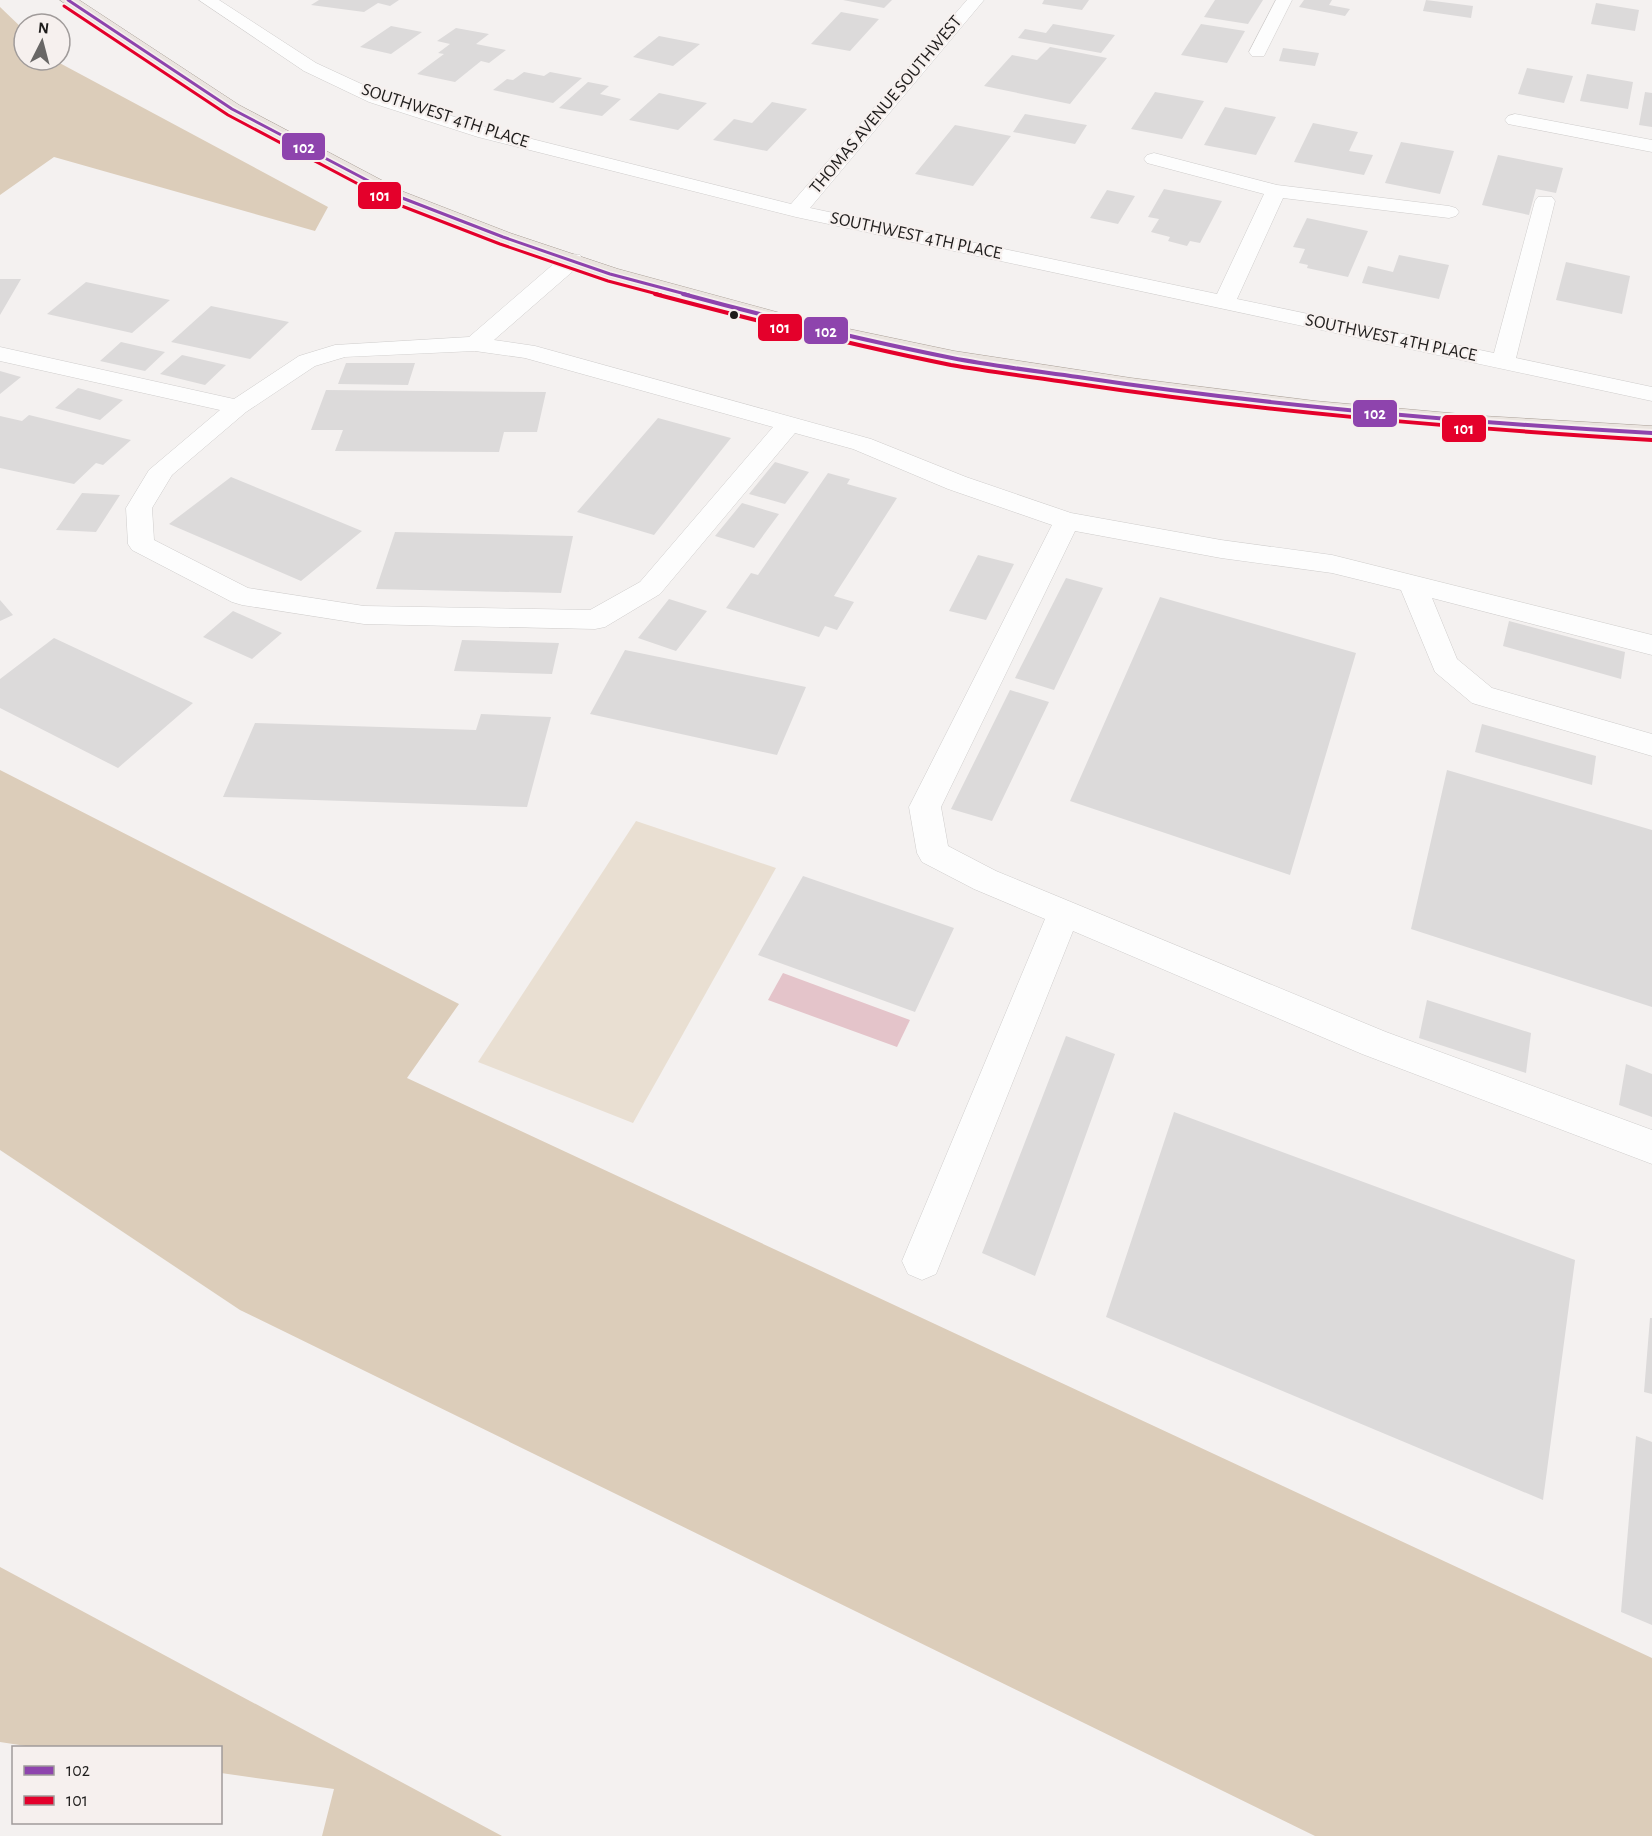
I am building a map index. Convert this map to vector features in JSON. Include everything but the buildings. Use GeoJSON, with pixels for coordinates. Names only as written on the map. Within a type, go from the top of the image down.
{"type":"FeatureCollection","features":[{"type":"Feature","properties":{"kind":"main road"},"geometry":{"type":"LineString","coordinates":[[68,0],[232,110],[397,196],[503,237],[610,274],[803,326],[954,358],[1131,385],[1315,408],[1483,423],[1652,433]]}},
{"type":"Feature","properties":{"kind":"street","name":"SOUTHWEST 4TH PLACE"},"geometry":{"type":"LineString","coordinates":[[207,0],[310,66],[376,98],[485,133],[796,211],[1652,394]]}},
{"type":"Feature","properties":{"kind":"street","name":"THOMAS AVENUE SOUTHWEST"},"geometry":{"type":"LineString","coordinates":[[796,211],[976,0]]}},
{"type":"Feature","properties":{"kind":"street"},"geometry":{"type":"LineString","coordinates":[[1258,52],[1284,0]]}},
{"type":"Feature","properties":{"kind":"street"},"geometry":{"type":"LineString","coordinates":[[1515,120],[1652,146]]}},
{"type":"Feature","properties":{"kind":"street"},"geometry":{"type":"LineString","coordinates":[[1154,159],[1276,191],[1449,212]]}},
{"type":"Feature","properties":{"kind":"street"},"geometry":{"type":"LineString","coordinates":[[1224,302],[1276,191]]}},
{"type":"Feature","properties":{"kind":"street"},"geometry":{"type":"LineString","coordinates":[[1503,362],[1545,201]]}},
{"type":"Feature","properties":{"kind":"street"},"geometry":{"type":"LineString","coordinates":[[475,344],[572,260]]}},
{"type":"Feature","properties":{"kind":"street"},"geometry":{"type":"LineString","coordinates":[[789,424],[650,588],[595,620],[364,615],[242,596],[141,544],[139,508],[162,470],[238,407],[307,361],[343,350],[475,344],[527,351],[862,444],[957,483],[1067,521],[1221,549],[1332,564],[1652,645]]}},
{"type":"Feature","properties":{"kind":"street"},"geometry":{"type":"LineString","coordinates":[[0,354],[238,407]]}},
{"type":"Feature","properties":{"kind":"street"},"geometry":{"type":"LineString","coordinates":[[1067,521],[925,807],[933,853],[985,880],[1374,1043],[1652,1147]]}},
{"type":"Feature","properties":{"kind":"street"},"geometry":{"type":"LineString","coordinates":[[1412,585],[1445,665],[1482,696],[1652,745]]}},
{"type":"Feature","properties":{"kind":"street"},"geometry":{"type":"LineString","coordinates":[[922,1261],[1064,913]]}},
{"type":"Feature","properties":{"kind":"shaded area"},"geometry":{"type":"Polygon","coordinates":[[[0,7],[12,18],[12,72],[72,72],[72,70],[328,207],[315,231],[54,157],[0,195],[0,7]]]}},
{"type":"Feature","properties":{"kind":"shaded area"},"geometry":{"type":"Polygon","coordinates":[[[0,770],[459,1004],[407,1078],[1652,1658],[1652,1836],[1315,1836],[240,1310],[0,1150],[0,770]]]}},
{"type":"Feature","properties":{"kind":"shaded area"},"geometry":{"type":"Polygon","coordinates":[[[636,821],[776,868],[633,1123],[478,1062],[636,821]]]}},
{"type":"Feature","properties":{"kind":"shaded area"},"geometry":{"type":"Polygon","coordinates":[[[783,973],[910,1020],[897,1047],[768,1000],[783,973]]]}},
{"type":"Feature","properties":{"kind":"shaded area"},"geometry":{"type":"Polygon","coordinates":[[[0,1567],[502,1836],[322,1836],[334,1789],[222,1773],[222,1746],[26,1746],[0,1742],[0,1567]]]}},
{"type":"Feature","properties":{"kind":"transit line","name":"102"},"geometry":{"type":"LineString","coordinates":[[68,0],[232,109],[397,196],[503,237],[610,274],[803,326],[954,358],[1131,385],[1315,408],[1483,423],[1652,433]]}},
{"type":"Feature","properties":{"kind":"transit line","name":"101"},"geometry":{"type":"LineString","coordinates":[[64,6],[228,115],[394,203],[500,244],[608,281],[801,333],[953,365],[1130,392],[1314,415],[1483,430],[1652,440]]}}]}
